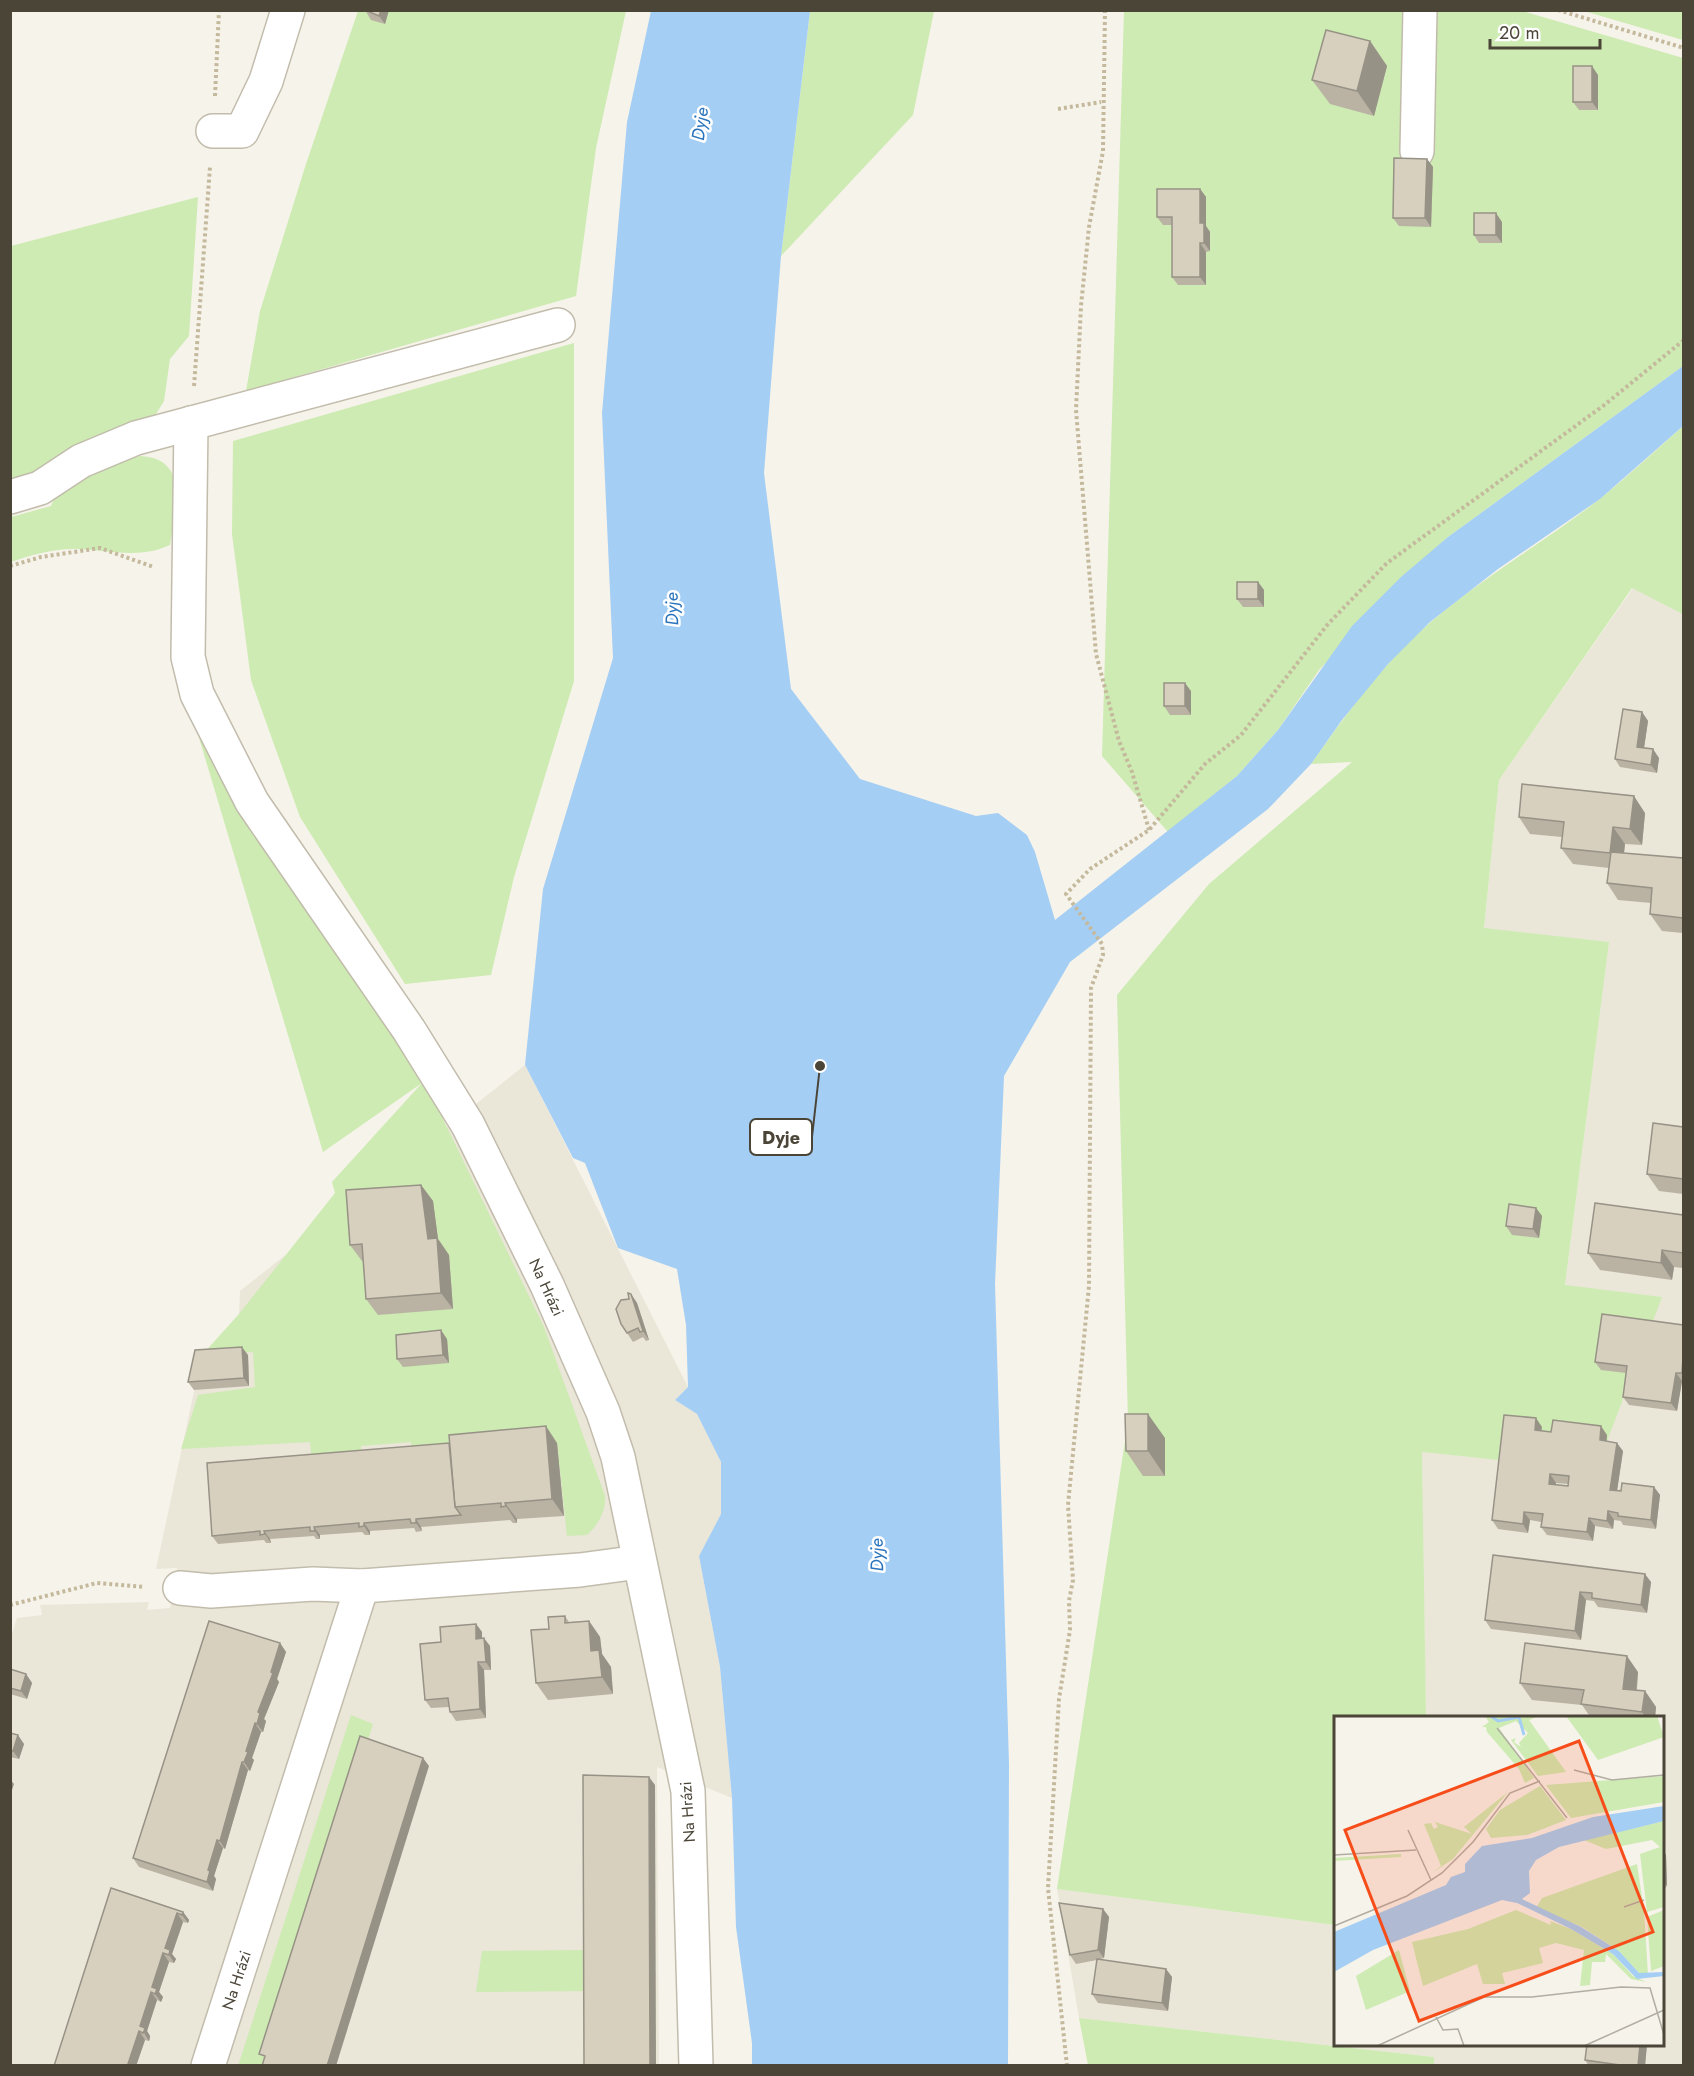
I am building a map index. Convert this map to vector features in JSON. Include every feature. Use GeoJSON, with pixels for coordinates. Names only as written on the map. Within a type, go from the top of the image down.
{"type":"FeatureCollection","features":[{"type":"Feature","properties":{"kind":"street"},"geometry":{"type":"LineString","coordinates":[[213,131],[242,130],[266,81],[288,10]]}},
{"type":"Feature","properties":{"kind":"street"},"geometry":{"type":"LineString","coordinates":[[1417,151],[1420,10]]}},
{"type":"Feature","properties":{"kind":"street"},"geometry":{"type":"LineString","coordinates":[[10,497],[40,488],[81,461],[109,448],[191,423],[558,325]]}},
{"type":"Feature","properties":{"kind":"street","name":"Na Hrázi"},"geometry":{"type":"LineString","coordinates":[[191,423],[188,657],[197,694],[252,802],[409,1030],[468,1125],[548,1285],[603,1412],[628,1500],[687,1791],[696,2066]]}},
{"type":"Feature","properties":{"kind":"street"},"geometry":{"type":"LineString","coordinates":[[180,1588],[211,1591],[313,1584],[362,1586],[580,1570],[639,1562]]}},
{"type":"Feature","properties":{"kind":"street","name":"Na Hrázi"},"geometry":{"type":"LineString","coordinates":[[208,2066],[362,1586]]}},
{"type":"Feature","properties":{"kind":"path"},"geometry":{"type":"LineString","coordinates":[[191,423],[213,131],[219,10]]}},
{"type":"Feature","properties":{"kind":"path"},"geometry":{"type":"LineString","coordinates":[[1105,10],[1101,102],[1103,151],[1089,227],[1081,306],[1076,410],[1096,654],[1119,741],[1132,772],[1149,830]]}},
{"type":"Feature","properties":{"kind":"path"},"geometry":{"type":"LineString","coordinates":[[1558,10],[1683,48]]}},
{"type":"Feature","properties":{"kind":"path"},"geometry":{"type":"LineString","coordinates":[[1058,109],[1101,102]]}},
{"type":"Feature","properties":{"kind":"path"},"geometry":{"type":"LineString","coordinates":[[1067,2066],[1048,1888],[1059,1699],[1070,1630],[1069,1601],[1073,1580],[1068,1505],[1089,1286],[1091,988],[1103,955],[1102,944],[1066,894],[1090,869],[1149,830],[1205,764],[1241,735],[1328,624],[1387,563],[1603,406],[1683,340]]}},
{"type":"Feature","properties":{"kind":"path"},"geometry":{"type":"LineString","coordinates":[[10,566],[41,557],[100,548],[188,577]]}},
{"type":"Feature","properties":{"kind":"path"},"geometry":{"type":"LineString","coordinates":[[10,1605],[97,1583],[180,1588]]}},
{"type":"Feature","properties":{"kind":"shaded area"},"geometry":{"type":"Polygon","coordinates":[[[1633,588],[1684,614],[1683,2065],[1434,2065],[1434,2057],[1079,2018],[1057,1889],[1334,1925],[1334,2046],[1664,2046],[1664,1716],[1426,1716],[1422,1452],[1596,1469],[1661,1297],[1565,1286],[1609,942],[1484,929],[1499,780],[1633,588]]]}},
{"type":"Feature","properties":{"kind":"shaded area"},"geometry":{"type":"Polygon","coordinates":[[[525,1065],[688,1387],[675,1400],[697,1414],[721,1462],[721,1514],[699,1556],[720,1667],[732,1798],[657,1767],[659,2065],[11,2066],[10,1640],[17,1618],[42,1615],[40,1605],[149,1602],[147,1610],[170,1608],[177,1568],[156,1569],[201,1359],[239,1314],[240,1291],[525,1065]]]}},
{"type":"Feature","properties":{"kind":"green space"},"geometry":{"type":"Polygon","coordinates":[[[358,11],[626,11],[596,148],[576,296],[246,391],[260,311],[306,164],[358,11]]]}},
{"type":"Feature","properties":{"kind":"green space"},"geometry":{"type":"Polygon","coordinates":[[[810,11],[934,11],[913,115],[781,256],[810,11]]]}},
{"type":"Feature","properties":{"kind":"green space"},"geometry":{"type":"Polygon","coordinates":[[[1124,11],[1522,11],[1683,58],[1683,366],[1448,537],[1319,670],[1278,730],[1237,776],[1168,832],[1102,756],[1124,11]]]}},
{"type":"Feature","properties":{"kind":"green space"},"geometry":{"type":"Polygon","coordinates":[[[1584,11],[1683,11],[1683,40],[1584,11]]]}},
{"type":"Feature","properties":{"kind":"green space"},"geometry":{"type":"Polygon","coordinates":[[[198,197],[189,336],[170,359],[164,401],[151,422],[11,485],[11,246],[198,197]]]}},
{"type":"Feature","properties":{"kind":"green space"},"geometry":{"type":"Polygon","coordinates":[[[574,343],[574,681],[514,877],[491,975],[405,984],[300,817],[251,680],[232,534],[233,441],[574,343]]]}},
{"type":"Feature","properties":{"kind":"green space"},"geometry":{"type":"Polygon","coordinates":[[[1683,426],[1683,614],[1632,588],[1499,780],[1484,928],[1609,942],[1565,1285],[1662,1297],[1596,1470],[1422,1452],[1426,1716],[1334,1716],[1334,1925],[1057,1889],[1128,1421],[1117,995],[1209,884],[1352,762],[1311,764],[1352,707],[1398,653],[1452,605],[1601,498],[1683,426]]]}},
{"type":"Feature","properties":{"kind":"green space"},"geometry":{"type":"Polygon","coordinates":[[[140,456],[156,459],[167,466],[173,476],[176,502],[170,545],[134,553],[86,549],[58,550],[11,562],[11,517],[51,506],[58,489],[120,460],[140,456]]]}},
{"type":"Feature","properties":{"kind":"green space"},"geometry":{"type":"Polygon","coordinates":[[[188,701],[424,1080],[544,1327],[605,1496],[600,1517],[595,1527],[587,1535],[567,1536],[557,1443],[412,1456],[411,1442],[361,1446],[361,1459],[312,1463],[310,1442],[181,1449],[198,1395],[255,1387],[253,1352],[202,1355],[239,1314],[335,1193],[332,1182],[422,1083],[323,1152],[188,701]]]}},
{"type":"Feature","properties":{"kind":"green space"},"geometry":{"type":"Polygon","coordinates":[[[351,1715],[373,1724],[265,2065],[238,2066],[351,1715]]]}},
{"type":"Feature","properties":{"kind":"green space"},"geometry":{"type":"Polygon","coordinates":[[[589,1950],[590,1991],[476,1992],[482,1951],[589,1950]]]}},
{"type":"Feature","properties":{"kind":"green space"},"geometry":{"type":"Polygon","coordinates":[[[1079,2018],[1434,2057],[1434,2065],[1088,2065],[1079,2018]]]}},
{"type":"Feature","properties":{"kind":"water"},"geometry":{"type":"Polygon","coordinates":[[[651,11],[810,11],[781,256],[764,473],[791,689],[860,779],[976,816],[998,813],[1027,835],[1035,852],[1055,920],[1237,776],[1278,730],[1352,626],[1401,577],[1448,537],[1683,366],[1683,426],[1600,499],[1498,569],[1430,622],[1388,664],[1342,720],[1311,764],[1268,809],[1070,962],[1004,1076],[995,1284],[1009,1764],[1008,2065],[752,2065],[752,2043],[736,1927],[732,1798],[720,1667],[699,1556],[721,1514],[721,1462],[697,1414],[675,1400],[688,1387],[686,1325],[677,1269],[618,1248],[585,1163],[573,1158],[525,1065],[543,889],[613,658],[602,413],[627,122],[651,11]]]}},
{"type":"Feature","properties":{"kind":"building"},"geometry":{"type":"Polygon","coordinates":[[[365,10],[381,10],[379,16],[365,10]]]}},
{"type":"Feature","properties":{"kind":"building"},"geometry":{"type":"Polygon","coordinates":[[[1326,30],[1370,41],[1357,91],[1312,80],[1326,30]]]}},
{"type":"Feature","properties":{"kind":"building"},"geometry":{"type":"Polygon","coordinates":[[[1573,66],[1592,66],[1592,102],[1573,102],[1573,66]]]}},
{"type":"Feature","properties":{"kind":"building"},"geometry":{"type":"Polygon","coordinates":[[[1394,158],[1427,159],[1425,218],[1393,218],[1394,158]]]}},
{"type":"Feature","properties":{"kind":"building"},"geometry":{"type":"Polygon","coordinates":[[[1157,189],[1200,189],[1200,223],[1204,223],[1204,243],[1200,243],[1200,277],[1172,277],[1172,217],[1157,217],[1157,189]]]}},
{"type":"Feature","properties":{"kind":"building"},"geometry":{"type":"Polygon","coordinates":[[[1474,213],[1496,213],[1496,235],[1474,235],[1474,213]]]}},
{"type":"Feature","properties":{"kind":"building"},"geometry":{"type":"Polygon","coordinates":[[[1237,582],[1258,582],[1258,599],[1237,599],[1237,582]]]}},
{"type":"Feature","properties":{"kind":"building"},"geometry":{"type":"Polygon","coordinates":[[[1164,683],[1185,683],[1185,706],[1164,706],[1164,683]]]}},
{"type":"Feature","properties":{"kind":"building"},"geometry":{"type":"Polygon","coordinates":[[[1623,709],[1642,712],[1637,747],[1653,749],[1651,765],[1615,759],[1623,709]]]}},
{"type":"Feature","properties":{"kind":"building"},"geometry":{"type":"Polygon","coordinates":[[[1522,784],[1634,796],[1630,829],[1613,827],[1610,853],[1561,848],[1564,822],[1519,817],[1522,784]]]}},
{"type":"Feature","properties":{"kind":"building"},"geometry":{"type":"Polygon","coordinates":[[[1611,852],[1683,858],[1683,918],[1650,914],[1652,888],[1607,883],[1611,852]]]}},
{"type":"Feature","properties":{"kind":"building"},"geometry":{"type":"Polygon","coordinates":[[[1653,1123],[1683,1127],[1683,1179],[1647,1174],[1653,1123]]]}},
{"type":"Feature","properties":{"kind":"building"},"geometry":{"type":"Polygon","coordinates":[[[421,1185],[428,1239],[437,1238],[441,1293],[366,1299],[362,1244],[350,1245],[346,1190],[421,1185]]]}},
{"type":"Feature","properties":{"kind":"building"},"geometry":{"type":"Polygon","coordinates":[[[1595,1203],[1683,1215],[1683,1253],[1662,1250],[1661,1263],[1588,1253],[1595,1203]]]}},
{"type":"Feature","properties":{"kind":"building"},"geometry":{"type":"Polygon","coordinates":[[[1509,1204],[1536,1208],[1533,1229],[1506,1226],[1509,1204]]]}},
{"type":"Feature","properties":{"kind":"building"},"geometry":{"type":"Polygon","coordinates":[[[628,1293],[631,1294],[643,1331],[640,1332],[638,1328],[627,1333],[621,1324],[616,1309],[621,1300],[629,1299],[628,1293]]]}},
{"type":"Feature","properties":{"kind":"building"},"geometry":{"type":"Polygon","coordinates":[[[1602,1314],[1683,1325],[1682,1373],[1676,1373],[1671,1403],[1623,1397],[1627,1366],[1595,1362],[1602,1314]]]}},
{"type":"Feature","properties":{"kind":"building"},"geometry":{"type":"Polygon","coordinates":[[[441,1330],[443,1355],[397,1359],[396,1335],[441,1330]]]}},
{"type":"Feature","properties":{"kind":"building"},"geometry":{"type":"Polygon","coordinates":[[[242,1347],[244,1378],[188,1382],[195,1350],[242,1347]]]}},
{"type":"Feature","properties":{"kind":"building"},"geometry":{"type":"Polygon","coordinates":[[[1125,1414],[1148,1414],[1148,1451],[1126,1451],[1125,1414]]]}},
{"type":"Feature","properties":{"kind":"building"},"geometry":{"type":"Polygon","coordinates":[[[1504,1415],[1536,1418],[1535,1430],[1551,1432],[1553,1420],[1601,1426],[1600,1440],[1617,1443],[1610,1490],[1621,1491],[1622,1483],[1654,1487],[1651,1520],[1618,1516],[1618,1513],[1608,1511],[1607,1521],[1589,1518],[1587,1532],[1541,1527],[1543,1514],[1524,1512],[1523,1524],[1492,1520],[1504,1415]],[[1550,1474],[1549,1484],[1568,1486],[1569,1476],[1550,1474]]]}},
{"type":"Feature","properties":{"kind":"building"},"geometry":{"type":"Polygon","coordinates":[[[546,1426],[552,1499],[505,1503],[506,1506],[501,1507],[501,1503],[455,1507],[449,1435],[546,1426]]]}},
{"type":"Feature","properties":{"kind":"building"},"geometry":{"type":"Polygon","coordinates":[[[449,1443],[455,1507],[461,1515],[416,1519],[416,1523],[411,1523],[410,1519],[364,1523],[364,1526],[359,1527],[359,1523],[314,1527],[315,1531],[310,1531],[310,1527],[264,1531],[265,1534],[260,1535],[260,1531],[212,1536],[207,1463],[449,1443]]]}},
{"type":"Feature","properties":{"kind":"building"},"geometry":{"type":"Polygon","coordinates":[[[1493,1555],[1645,1574],[1641,1605],[1592,1598],[1592,1593],[1580,1592],[1575,1631],[1485,1620],[1493,1555]]]}},
{"type":"Feature","properties":{"kind":"building"},"geometry":{"type":"Polygon","coordinates":[[[565,1616],[565,1623],[589,1621],[591,1651],[599,1650],[602,1677],[536,1683],[531,1630],[549,1629],[548,1617],[565,1616]]]}},
{"type":"Feature","properties":{"kind":"building"},"geometry":{"type":"Polygon","coordinates":[[[209,1621],[280,1643],[271,1672],[273,1673],[258,1712],[260,1713],[257,1724],[255,1723],[246,1751],[248,1752],[242,1762],[220,1841],[217,1840],[208,1870],[210,1871],[207,1882],[133,1858],[209,1621]]]}},
{"type":"Feature","properties":{"kind":"building"},"geometry":{"type":"Polygon","coordinates":[[[476,1624],[476,1639],[484,1638],[486,1662],[478,1662],[480,1709],[450,1712],[448,1698],[425,1700],[420,1644],[441,1642],[440,1627],[476,1624]]]}},
{"type":"Feature","properties":{"kind":"building"},"geometry":{"type":"Polygon","coordinates":[[[1525,1643],[1627,1656],[1623,1689],[1645,1691],[1642,1712],[1581,1704],[1584,1690],[1520,1683],[1525,1643]]]}},
{"type":"Feature","properties":{"kind":"building"},"geometry":{"type":"Polygon","coordinates":[[[10,1669],[26,1674],[21,1691],[10,1688],[10,1669]]]}},
{"type":"Feature","properties":{"kind":"building"},"geometry":{"type":"Polygon","coordinates":[[[10,1733],[18,1735],[13,1751],[10,1750],[10,1733]]]}},
{"type":"Feature","properties":{"kind":"building"},"geometry":{"type":"Polygon","coordinates":[[[360,1736],[423,1758],[327,2066],[262,2066],[265,2056],[259,2054],[360,1736]]]}},
{"type":"Feature","properties":{"kind":"building"},"geometry":{"type":"Polygon","coordinates":[[[583,1775],[649,1777],[650,2066],[584,2066],[583,1775]]]}},
{"type":"Feature","properties":{"kind":"building"},"geometry":{"type":"Polygon","coordinates":[[[111,1888],[183,1912],[182,1915],[177,1913],[165,1948],[170,1950],[169,1955],[163,1953],[152,1987],[157,1989],[155,1994],[151,1992],[140,2026],[145,2028],[143,2033],[139,2031],[128,2064],[131,2066],[54,2066],[111,1888]]]}},
{"type":"Feature","properties":{"kind":"building"},"geometry":{"type":"Polygon","coordinates":[[[1059,1903],[1103,1909],[1098,1950],[1070,1955],[1059,1903]]]}},
{"type":"Feature","properties":{"kind":"building"},"geometry":{"type":"Polygon","coordinates":[[[1097,1959],[1166,1969],[1162,2003],[1092,1994],[1097,1959]]]}},
{"type":"Feature","properties":{"kind":"building"},"geometry":{"type":"Polygon","coordinates":[[[1587,2046],[1640,2046],[1638,2066],[1585,2060],[1587,2046]]]}},
{"type":"Feature","properties":{"kind":"place","name":"Dyje"},"geometry":{"type":"Point","coordinates":[820,1066]}}]}
